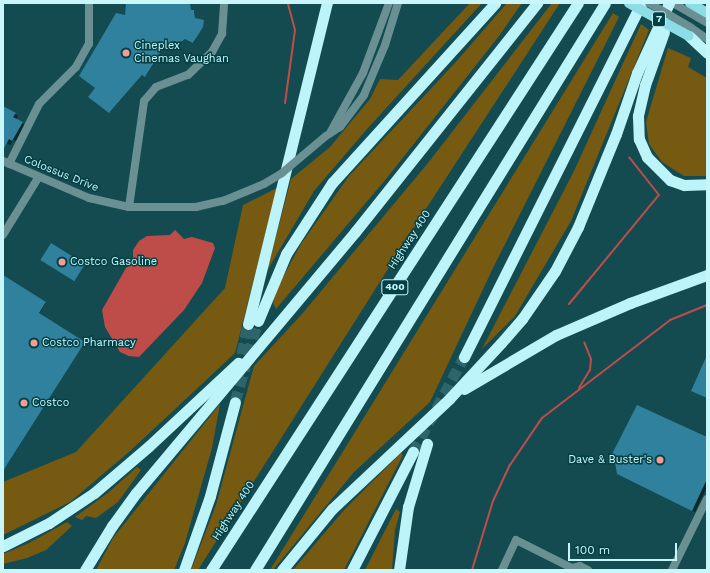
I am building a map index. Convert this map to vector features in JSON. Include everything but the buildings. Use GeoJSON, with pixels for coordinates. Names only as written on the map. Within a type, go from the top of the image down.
{"type":"FeatureCollection","features":[{"type":"Feature","properties":{"kind":"highway"},"geometry":{"type":"LineString","coordinates":[[327,3],[253,322],[286,254],[332,183],[496,3]]}},
{"type":"Feature","properties":{"kind":"highway"},"geometry":{"type":"LineString","coordinates":[[85,570],[123,509],[271,330],[355,232],[537,3]]}},
{"type":"Feature","properties":{"kind":"highway","name":"Highway 400"},"geometry":{"type":"LineString","coordinates":[[212,570],[578,3]]}},
{"type":"Feature","properties":{"kind":"highway","name":"400"},"geometry":{"type":"LineString","coordinates":[[255,570],[605,3]]}},
{"type":"Feature","properties":{"kind":"highway"},"geometry":{"type":"LineString","coordinates":[[464,357],[641,3]]}},
{"type":"Feature","properties":{"kind":"highway"},"geometry":{"type":"LineString","coordinates":[[282,570],[332,509],[449,400],[522,318],[555,271],[578,227],[616,134],[637,73],[669,3]]}},
{"type":"Feature","properties":{"kind":"highway"},"geometry":{"type":"LineString","coordinates":[[673,3],[672,12],[645,85],[638,116],[639,140],[647,157],[670,180],[684,185],[707,184]]}},
{"type":"Feature","properties":{"kind":"highway"},"geometry":{"type":"LineString","coordinates":[[690,32],[707,53]]}},
{"type":"Feature","properties":{"kind":"highway"},"geometry":{"type":"LineString","coordinates":[[449,400],[503,364],[556,335],[630,303],[707,275]]}},
{"type":"Feature","properties":{"kind":"highway"},"geometry":{"type":"LineString","coordinates":[[3,546],[49,523],[99,488],[161,436],[271,330]]}},
{"type":"Feature","properties":{"kind":"highway"},"geometry":{"type":"LineString","coordinates":[[184,570],[210,496],[235,402]]}},
{"type":"Feature","properties":{"kind":"highway"},"geometry":{"type":"LineString","coordinates":[[399,570],[408,506],[427,444]]}},
{"type":"Feature","properties":{"kind":"highway"},"geometry":{"type":"LineString","coordinates":[[352,570],[413,452]]}},
{"type":"Feature","properties":{"kind":"main road","name":"7"},"geometry":{"type":"LineString","coordinates":[[629,3],[690,32],[707,48]]}},
{"type":"Feature","properties":{"kind":"main road"},"geometry":{"type":"LineString","coordinates":[[690,3],[703,14]]}},
{"type":"Feature","properties":{"kind":"street"},"geometry":{"type":"LineString","coordinates":[[6,162],[39,104],[76,67],[89,44],[89,3]]}},
{"type":"Feature","properties":{"kind":"street"},"geometry":{"type":"LineString","coordinates":[[129,208],[144,101],[156,87],[188,75],[212,52],[222,34],[224,3]]}},
{"type":"Feature","properties":{"kind":"street","name":"Colossus Drive"},"geometry":{"type":"LineString","coordinates":[[328,134],[363,73],[389,3]]}},
{"type":"Feature","properties":{"kind":"street","name":"Colossus Drive"},"geometry":{"type":"LineString","coordinates":[[6,162],[38,178],[89,198],[129,208],[196,207],[223,201],[264,184],[282,173],[328,134],[340,127],[364,95],[385,45],[398,3]]}},
{"type":"Feature","properties":{"kind":"street"},"geometry":{"type":"LineString","coordinates":[[649,3],[690,32],[707,39]]}},
{"type":"Feature","properties":{"kind":"street"},"geometry":{"type":"LineString","coordinates":[[673,3],[703,14],[707,23]]}},
{"type":"Feature","properties":{"kind":"street"},"geometry":{"type":"LineString","coordinates":[[3,235],[38,178]]}},
{"type":"Feature","properties":{"kind":"street"},"geometry":{"type":"LineString","coordinates":[[672,570],[707,499]]}},
{"type":"Feature","properties":{"kind":"street"},"geometry":{"type":"LineString","coordinates":[[502,570],[516,540],[572,569],[580,566],[588,570]]}},
{"type":"Feature","properties":{"kind":"shaded area"},"geometry":{"type":"Polygon","coordinates":[[[470,3],[482,3],[367,129],[314,191],[267,271],[291,179],[330,147],[370,99],[380,79],[398,80],[470,3]]]}},
{"type":"Feature","properties":{"kind":"shaded area"},"geometry":{"type":"Polygon","coordinates":[[[507,3],[522,3],[499,36],[386,179],[276,309],[273,303],[278,286],[301,244],[349,176],[455,63],[507,3]]]}},
{"type":"Feature","properties":{"kind":"shaded area"},"geometry":{"type":"Polygon","coordinates":[[[552,3],[560,3],[422,215],[198,570],[191,570],[216,505],[254,366],[302,314],[428,163],[552,3]]]}},
{"type":"Feature","properties":{"kind":"shaded area"},"geometry":{"type":"Polygon","coordinates":[[[613,13],[619,17],[493,268],[430,402],[354,472],[273,570],[270,570],[613,13]]]}},
{"type":"Feature","properties":{"kind":"shaded area"},"geometry":{"type":"Polygon","coordinates":[[[641,24],[649,30],[571,221],[515,316],[482,349],[574,171],[641,24]]]}},
{"type":"Feature","properties":{"kind":"shaded area"},"geometry":{"type":"Polygon","coordinates":[[[668,48],[691,58],[688,67],[707,78],[707,175],[705,176],[684,176],[662,162],[649,144],[646,122],[668,48]]]}},
{"type":"Feature","properties":{"kind":"shaded area"},"geometry":{"type":"Polygon","coordinates":[[[277,188],[235,353],[130,451],[70,502],[3,535],[3,482],[76,452],[225,288],[243,205],[277,188]]]}},
{"type":"Feature","properties":{"kind":"shaded area"},"geometry":{"type":"Polygon","coordinates":[[[175,230],[184,239],[192,237],[213,243],[215,248],[202,283],[184,310],[139,357],[129,356],[120,352],[105,327],[102,310],[126,268],[133,262],[133,250],[139,241],[147,236],[170,235],[175,230]]]}},
{"type":"Feature","properties":{"kind":"shaded area"},"geometry":{"type":"Polygon","coordinates":[[[220,404],[212,448],[185,543],[174,570],[96,570],[113,538],[220,404]]]}},
{"type":"Feature","properties":{"kind":"shaded area"},"geometry":{"type":"Polygon","coordinates":[[[401,453],[403,455],[344,570],[293,570],[344,510],[401,453]]]}},
{"type":"Feature","properties":{"kind":"shaded area"},"geometry":{"type":"Polygon","coordinates":[[[137,467],[141,470],[118,502],[96,518],[86,516],[82,520],[75,517],[109,492],[137,467]]]}},
{"type":"Feature","properties":{"kind":"shaded area"},"geometry":{"type":"Polygon","coordinates":[[[396,509],[400,512],[395,530],[392,570],[365,570],[396,509]]]}},
{"type":"Feature","properties":{"kind":"shaded area"},"geometry":{"type":"Polygon","coordinates":[[[67,522],[72,526],[46,550],[27,558],[3,564],[3,554],[29,543],[67,522]]]}},
{"type":"Feature","properties":{"kind":"waterway"},"geometry":{"type":"LineString","coordinates":[[285,103],[295,30],[288,3]]}},
{"type":"Feature","properties":{"kind":"waterway"},"geometry":{"type":"LineString","coordinates":[[569,304],[659,195],[629,157]]}},
{"type":"Feature","properties":{"kind":"waterway"},"geometry":{"type":"LineString","coordinates":[[472,570],[493,501],[510,465],[542,418],[670,320],[707,305]]}},
{"type":"Feature","properties":{"kind":"waterway"},"geometry":{"type":"LineString","coordinates":[[579,388],[590,370],[591,359],[584,342]]}},
{"type":"Feature","properties":{"kind":"tunnel"},"geometry":{"type":"LineString","coordinates":[[235,402],[258,321]]}},
{"type":"Feature","properties":{"kind":"tunnel"},"geometry":{"type":"LineString","coordinates":[[242,354],[248,324]]}},
{"type":"Feature","properties":{"kind":"tunnel"},"geometry":{"type":"LineString","coordinates":[[413,452],[464,357]]}},
{"type":"Feature","properties":{"kind":"place","name":"Cineplex Cinemas Vaughan"},"geometry":{"type":"Point","coordinates":[126,53]}},
{"type":"Feature","properties":{"kind":"place","name":"Costco Gasoline"},"geometry":{"type":"Point","coordinates":[62,262]}},
{"type":"Feature","properties":{"kind":"place","name":"Costco Pharmacy"},"geometry":{"type":"Point","coordinates":[34,343]}},
{"type":"Feature","properties":{"kind":"place","name":"Costco"},"geometry":{"type":"Point","coordinates":[24,403]}},
{"type":"Feature","properties":{"kind":"place","name":"Dave & Buster's"},"geometry":{"type":"Point","coordinates":[660,460]}}]}
